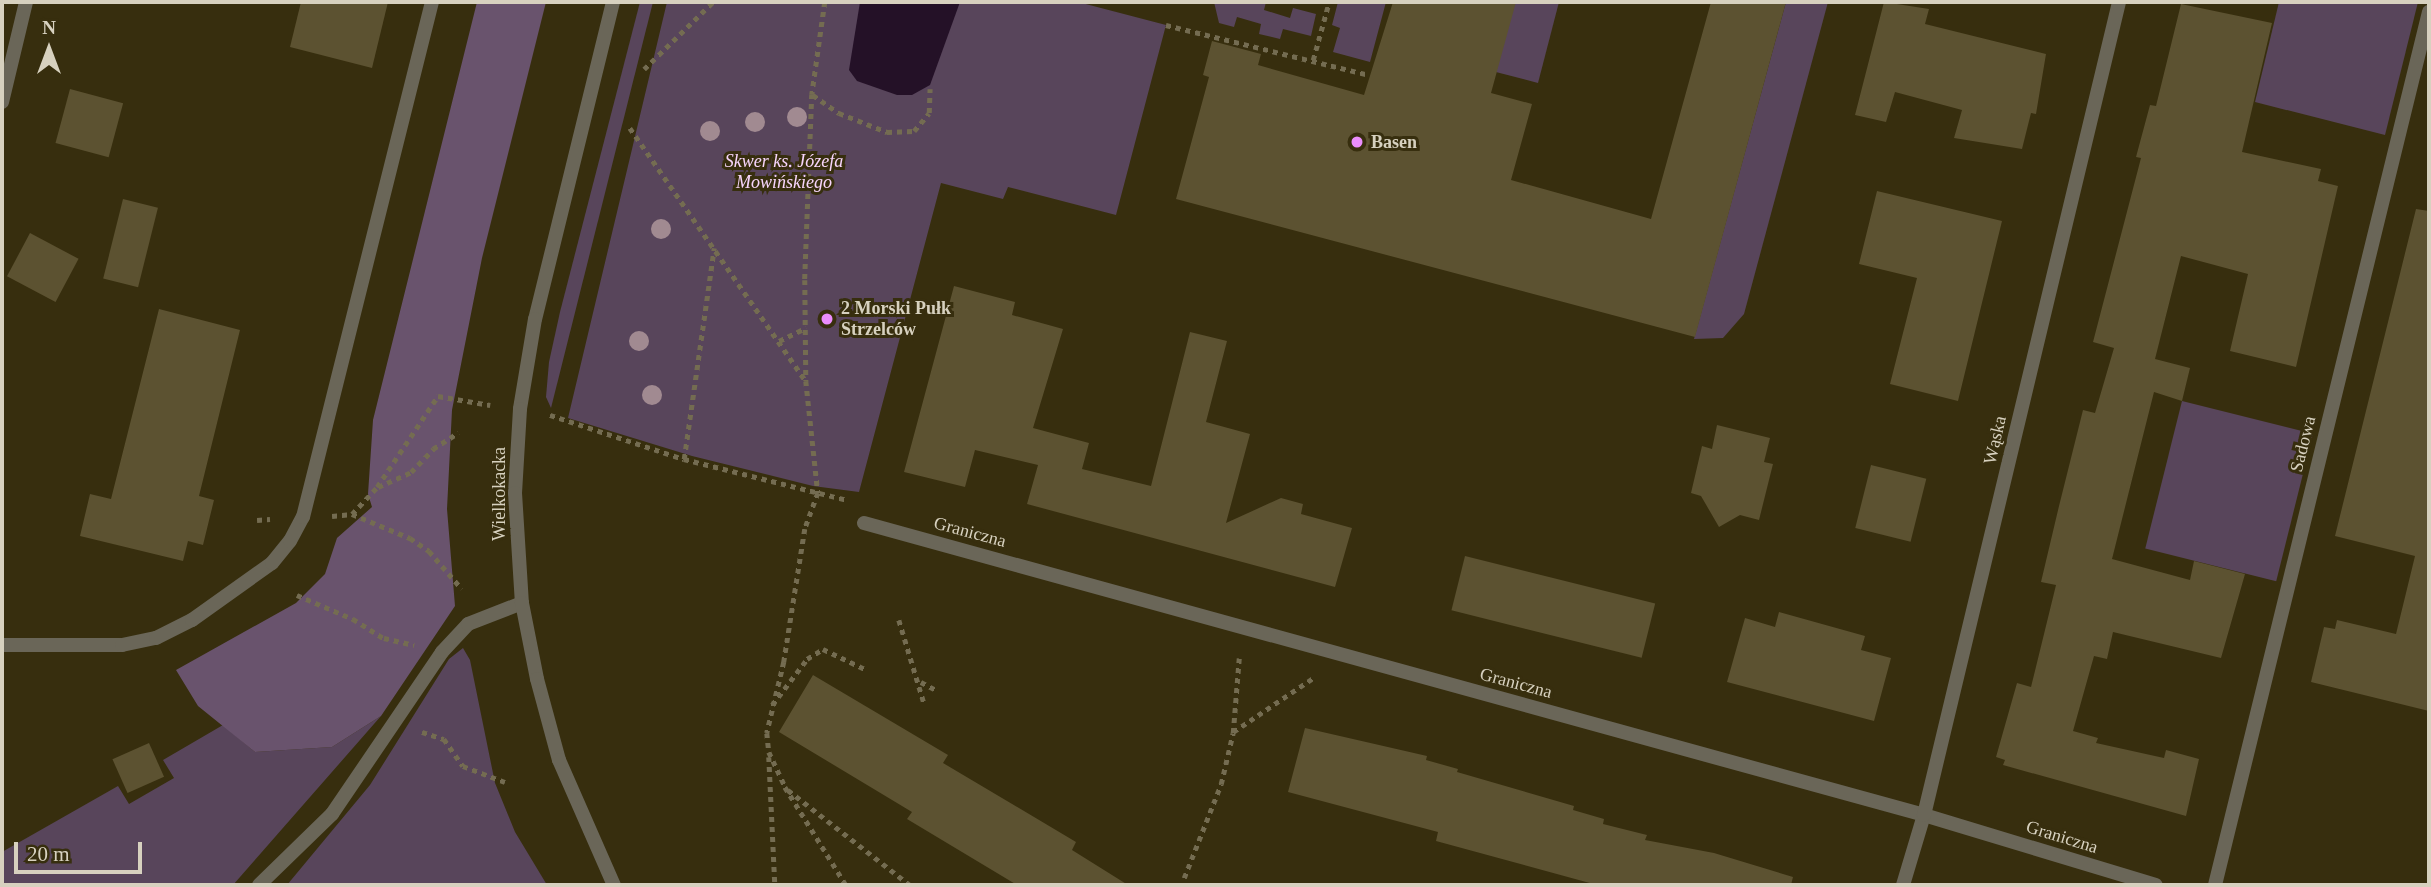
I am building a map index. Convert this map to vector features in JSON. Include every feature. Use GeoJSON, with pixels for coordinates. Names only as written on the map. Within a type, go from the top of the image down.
{"type":"FeatureCollection","features":[{"type":"Feature","properties":{"kind":"street"},"geometry":{"type":"LineString","coordinates":[[2,102],[26,2]]}},
{"type":"Feature","properties":{"kind":"street"},"geometry":{"type":"LineString","coordinates":[[2,645],[122,645],[156,638],[192,620],[272,563],[303,517],[432,2]]}},
{"type":"Feature","properties":{"kind":"street","name":"Wielkokacka"},"geometry":{"type":"LineString","coordinates":[[613,2],[535,319],[520,409],[515,493],[522,603],[559,760],[614,885]]}},
{"type":"Feature","properties":{"kind":"street","name":"Wąska"},"geometry":{"type":"LineString","coordinates":[[1903,885],[1924,815],[2119,2]]}},
{"type":"Feature","properties":{"kind":"street","name":"Sadowa"},"geometry":{"type":"LineString","coordinates":[[2215,885],[2429,12]]}},
{"type":"Feature","properties":{"kind":"street","name":"Graniczna"},"geometry":{"type":"LineString","coordinates":[[864,523],[1924,815],[2156,885]]}},
{"type":"Feature","properties":{"kind":"street"},"geometry":{"type":"LineString","coordinates":[[259,885],[332,814],[442,652],[468,624],[522,603]]}},
{"type":"Feature","properties":{"kind":"path"},"geometry":{"type":"LineString","coordinates":[[644,69],[713,2]]}},
{"type":"Feature","properties":{"kind":"path"},"geometry":{"type":"LineString","coordinates":[[775,885],[769,708],[784,662],[805,528],[818,493],[806,381],[806,328],[812,94],[825,2]]}},
{"type":"Feature","properties":{"kind":"path"},"geometry":{"type":"LineString","coordinates":[[1313,60],[1329,2]]}},
{"type":"Feature","properties":{"kind":"path"},"geometry":{"type":"LineString","coordinates":[[1166,25],[1369,75]]}},
{"type":"Feature","properties":{"kind":"path"},"geometry":{"type":"LineString","coordinates":[[812,94],[839,113],[887,132],[914,131],[929,113],[930,89]]}},
{"type":"Feature","properties":{"kind":"path"},"geometry":{"type":"LineString","coordinates":[[630,128],[806,381]]}},
{"type":"Feature","properties":{"kind":"path"},"geometry":{"type":"LineString","coordinates":[[684,459],[714,247]]}},
{"type":"Feature","properties":{"kind":"path"},"geometry":{"type":"LineString","coordinates":[[779,341],[806,328]]}},
{"type":"Feature","properties":{"kind":"path"},"geometry":{"type":"LineString","coordinates":[[462,589],[419,544],[352,514],[377,487],[438,396],[491,405]]}},
{"type":"Feature","properties":{"kind":"path"},"geometry":{"type":"LineString","coordinates":[[547,413],[684,459],[859,504]]}},
{"type":"Feature","properties":{"kind":"path"},"geometry":{"type":"LineString","coordinates":[[377,487],[411,472],[433,449],[458,432]]}},
{"type":"Feature","properties":{"kind":"path"},"geometry":{"type":"LineString","coordinates":[[297,595],[354,619],[384,638],[442,652]]}},
{"type":"Feature","properties":{"kind":"path"},"geometry":{"type":"LineString","coordinates":[[899,620],[921,682],[924,703]]}},
{"type":"Feature","properties":{"kind":"path"},"geometry":{"type":"LineString","coordinates":[[769,708],[807,659],[823,649],[865,669]]}},
{"type":"Feature","properties":{"kind":"path"},"geometry":{"type":"LineString","coordinates":[[1184,878],[1221,784],[1233,733],[1238,658]]}},
{"type":"Feature","properties":{"kind":"path"},"geometry":{"type":"LineString","coordinates":[[1233,733],[1313,678]]}},
{"type":"Feature","properties":{"kind":"path"},"geometry":{"type":"LineString","coordinates":[[921,682],[938,691]]}},
{"type":"Feature","properties":{"kind":"path"},"geometry":{"type":"LineString","coordinates":[[387,733],[420,732],[444,739],[463,766],[505,782]]}},
{"type":"Feature","properties":{"kind":"path"},"geometry":{"type":"LineString","coordinates":[[769,752],[785,787],[846,885]]}},
{"type":"Feature","properties":{"kind":"path"},"geometry":{"type":"LineString","coordinates":[[785,787],[910,885]]}},
{"type":"Feature","properties":{"kind":"green space"},"geometry":{"type":"Polygon","coordinates":[[[640,2],[653,2],[551,408],[546,397],[549,362],[640,2]]]}},
{"type":"Feature","properties":{"kind":"green space","name":"Skwer ks. Józefa Mowińskiego"},"geometry":{"type":"Polygon","coordinates":[[[667,2],[1078,2],[1166,25],[1116,215],[1008,187],[1003,199],[941,183],[859,492],[813,486],[692,456],[568,418],[667,2]]]}},
{"type":"Feature","properties":{"kind":"green space"},"geometry":{"type":"Polygon","coordinates":[[[1214,2],[1266,2],[1264,10],[1290,18],[1293,8],[1316,14],[1311,36],[1283,29],[1280,39],[1259,34],[1261,24],[1237,17],[1234,27],[1219,23],[1214,2]]]}},
{"type":"Feature","properties":{"kind":"green space"},"geometry":{"type":"Polygon","coordinates":[[[1338,2],[1386,2],[1370,62],[1333,52],[1340,28],[1332,25],[1338,2]]]}},
{"type":"Feature","properties":{"kind":"green space"},"geometry":{"type":"Polygon","coordinates":[[[1510,2],[1559,2],[1538,83],[1492,71],[1510,2]]]}},
{"type":"Feature","properties":{"kind":"green space"},"geometry":{"type":"Polygon","coordinates":[[[1786,2],[1828,2],[1744,314],[1723,338],[1694,339],[1786,2]]]}},
{"type":"Feature","properties":{"kind":"green space"},"geometry":{"type":"Polygon","coordinates":[[[2279,2],[2418,2],[2385,135],[2255,102],[2279,2]]]}},
{"type":"Feature","properties":{"kind":"green space"},"geometry":{"type":"Polygon","coordinates":[[[2182,401],[2313,434],[2276,581],[2145,548],[2182,401]]]}},
{"type":"Feature","properties":{"kind":"green space"},"geometry":{"type":"Polygon","coordinates":[[[463,648],[470,660],[495,783],[515,832],[547,885],[287,885],[370,785],[449,659],[463,648]]]}},
{"type":"Feature","properties":{"kind":"green space"},"geometry":{"type":"Polygon","coordinates":[[[381,716],[233,885],[2,885],[2,852],[118,786],[129,804],[174,778],[163,760],[223,725],[255,752],[332,747],[381,716]]]}},
{"type":"Feature","properties":{"kind":"shaded area"},"geometry":{"type":"Polygon","coordinates":[[[477,2],[546,2],[482,258],[452,410],[447,509],[455,606],[381,716],[332,747],[255,752],[198,706],[176,670],[296,603],[325,574],[337,538],[372,507],[368,494],[373,420],[477,2]]]}},
{"type":"Feature","properties":{"kind":"shaded area"},"geometry":{"type":"Polygon","coordinates":[[[860,2],[960,2],[930,85],[912,95],[897,95],[857,81],[849,70],[860,2]]]}},
{"type":"Feature","properties":{"kind":"building"},"geometry":{"type":"Polygon","coordinates":[[[301,2],[388,2],[372,68],[290,47],[301,2]]]}},
{"type":"Feature","properties":{"kind":"building"},"geometry":{"type":"Polygon","coordinates":[[[1393,2],[1516,2],[1491,93],[1532,104],[1511,180],[1651,219],[1711,2],[1786,2],[1695,337],[1176,199],[1209,77],[1203,75],[1212,41],[1261,54],[1258,65],[1364,95],[1393,2]]]}},
{"type":"Feature","properties":{"kind":"building"},"geometry":{"type":"Polygon","coordinates":[[[1884,2],[1929,9],[1925,24],[2046,54],[2036,114],[2031,113],[2022,149],[1954,138],[1962,110],[1895,92],[1886,122],[1855,115],[1884,2]]]}},
{"type":"Feature","properties":{"kind":"building"},"geometry":{"type":"Polygon","coordinates":[[[2181,4],[2272,23],[2242,152],[2321,169],[2318,181],[2338,186],[2296,367],[2230,351],[2248,274],[2181,256],[2155,359],[2190,368],[2182,401],[2154,392],[2112,559],[2190,580],[2194,561],[2245,574],[2221,658],[2113,632],[2107,659],[2094,656],[2073,731],[2098,738],[2096,743],[2164,758],[2166,750],[2199,759],[2186,816],[2003,765],[2005,760],[1996,757],[2017,683],[2031,687],[2056,585],[2041,582],[2059,506],[2083,410],[2095,413],[2114,348],[2093,342],[2141,158],[2136,157],[2150,105],[2156,106],[2181,4]]]}},
{"type":"Feature","properties":{"kind":"building"},"geometry":{"type":"Polygon","coordinates":[[[70,89],[123,103],[109,157],[56,143],[70,89]]]}},
{"type":"Feature","properties":{"kind":"building"},"geometry":{"type":"Polygon","coordinates":[[[1877,191],[2002,221],[1958,401],[1890,384],[1917,278],[1859,264],[1877,191]]]}},
{"type":"Feature","properties":{"kind":"building"},"geometry":{"type":"Polygon","coordinates":[[[123,199],[158,208],[138,287],[103,279],[123,199]]]}},
{"type":"Feature","properties":{"kind":"building"},"geometry":{"type":"Polygon","coordinates":[[[2416,209],[2429,211],[2429,711],[2311,682],[2324,627],[2335,629],[2337,620],[2396,634],[2415,556],[2335,536],[2416,209]]]}},
{"type":"Feature","properties":{"kind":"building"},"geometry":{"type":"Polygon","coordinates":[[[30,233],[79,259],[56,302],[7,276],[30,233]]]}},
{"type":"Feature","properties":{"kind":"building"},"geometry":{"type":"Polygon","coordinates":[[[954,286],[1015,302],[1012,315],[1063,329],[1033,428],[1089,443],[1082,469],[1151,486],[1190,332],[1227,341],[1206,422],[1250,434],[1226,523],[1281,498],[1303,504],[1301,514],[1352,528],[1335,587],[1027,504],[1038,465],[975,450],[965,487],[904,472],[954,286]]]}},
{"type":"Feature","properties":{"kind":"building"},"geometry":{"type":"Polygon","coordinates":[[[159,309],[240,330],[199,496],[214,500],[203,545],[188,541],[183,561],[80,536],[90,494],[111,499],[159,309]]]}},
{"type":"Feature","properties":{"kind":"building"},"geometry":{"type":"Polygon","coordinates":[[[1717,425],[1770,438],[1764,462],[1773,464],[1759,520],[1740,515],[1719,527],[1701,496],[1691,493],[1702,446],[1712,449],[1717,425]]]}},
{"type":"Feature","properties":{"kind":"building"},"geometry":{"type":"Polygon","coordinates":[[[1871,465],[1926,479],[1911,542],[1855,528],[1871,465]]]}},
{"type":"Feature","properties":{"kind":"building"},"geometry":{"type":"Polygon","coordinates":[[[1465,556],[1655,603],[1642,658],[1451,610],[1465,556]]]}},
{"type":"Feature","properties":{"kind":"building"},"geometry":{"type":"Polygon","coordinates":[[[1779,612],[1865,636],[1861,650],[1891,658],[1874,721],[1727,682],[1745,618],[1775,627],[1779,612]]]}},
{"type":"Feature","properties":{"kind":"building"},"geometry":{"type":"Polygon","coordinates":[[[813,675],[948,755],[943,763],[1076,842],[1072,850],[1128,885],[1017,885],[907,819],[912,812],[779,732],[813,675]]]}},
{"type":"Feature","properties":{"kind":"building"},"geometry":{"type":"Polygon","coordinates":[[[1305,728],[1427,756],[1426,760],[1458,769],[1457,772],[1574,806],[1573,810],[1604,819],[1603,824],[1647,835],[1645,840],[1714,853],[1793,877],[1791,885],[1597,885],[1436,841],[1438,832],[1288,792],[1305,728]]]}},
{"type":"Feature","properties":{"kind":"building"},"geometry":{"type":"Polygon","coordinates":[[[149,743],[164,777],[128,793],[112,759],[149,743]]]}},
{"type":"Feature","properties":{"kind":"place","name":"Basen"},"geometry":{"type":"Point","coordinates":[1357,142]}},
{"type":"Feature","properties":{"kind":"place","name":"2 Morski Pułk Strzelców"},"geometry":{"type":"Point","coordinates":[827,319]}}]}
